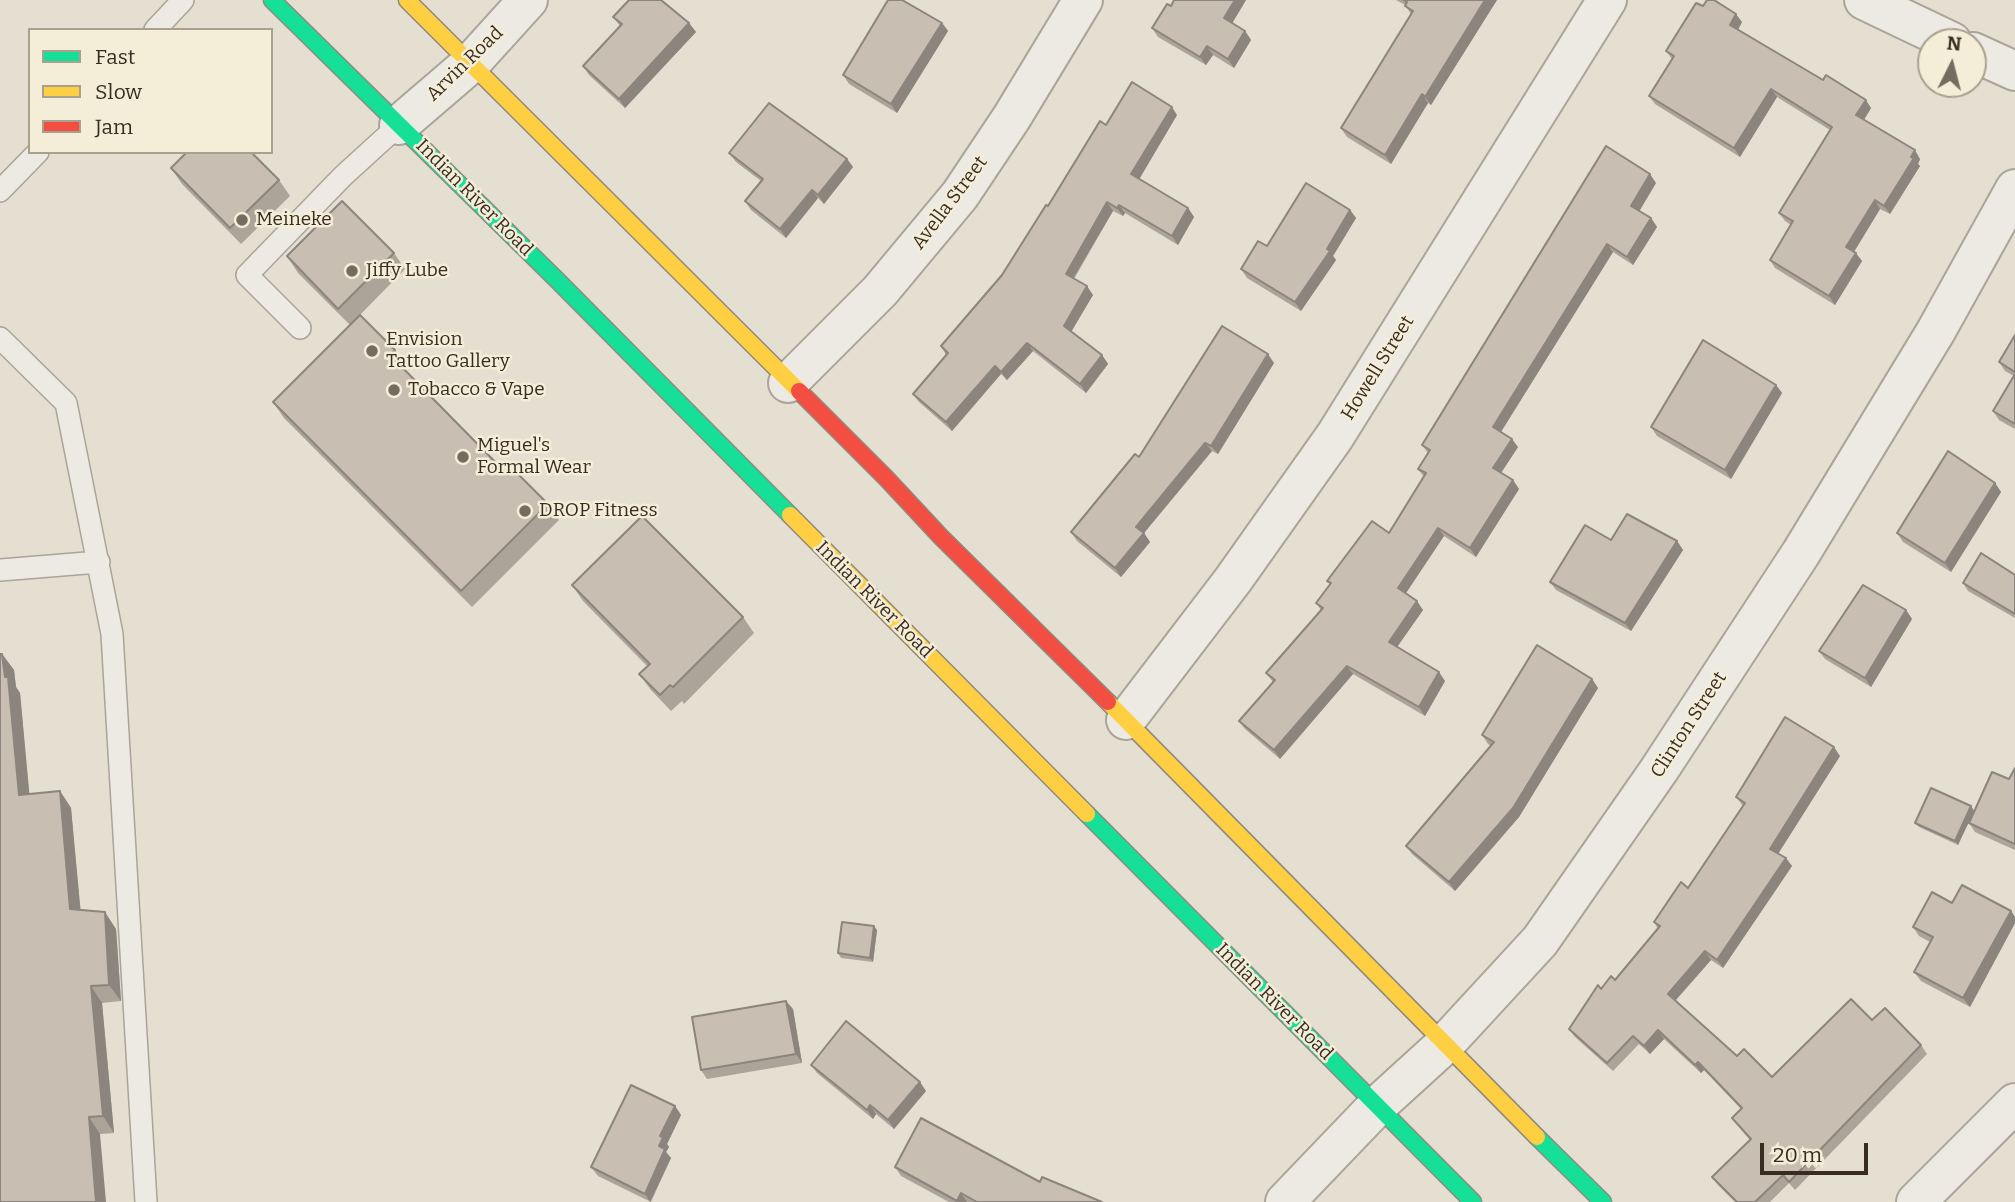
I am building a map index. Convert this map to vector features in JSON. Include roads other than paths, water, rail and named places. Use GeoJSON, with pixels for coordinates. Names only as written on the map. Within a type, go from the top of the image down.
{"type":"FeatureCollection","features":[{"type":"Feature","properties":{"kind":"main road","name":"Indian River Road"},"geometry":{"type":"LineString","coordinates":[[272,0],[567,290],[1473,1202]]}},
{"type":"Feature","properties":{"kind":"main road"},"geometry":{"type":"LineString","coordinates":[[407,0],[1126,720],[1444,1045],[1602,1202]]}},
{"type":"Feature","properties":{"kind":"street","name":"Arvin Road"},"geometry":{"type":"LineString","coordinates":[[399,125],[470,64],[528,0]]}},
{"type":"Feature","properties":{"kind":"street","name":"Avella Street"},"geometry":{"type":"LineString","coordinates":[[789,383],[880,291],[960,195],[1013,117],[1083,0]]}},
{"type":"Feature","properties":{"kind":"street","name":"Howell Street"},"geometry":{"type":"LineString","coordinates":[[1126,720],[1233,579],[1335,436],[1607,0]]}},
{"type":"Feature","properties":{"kind":"street"},"geometry":{"type":"LineString","coordinates":[[1864,0],[1923,28]]}},
{"type":"Feature","properties":{"kind":"street"},"geometry":{"type":"LineString","coordinates":[[1987,58],[2015,71]]}},
{"type":"Feature","properties":{"kind":"street","name":"Clinton Street"},"geometry":{"type":"LineString","coordinates":[[1285,1202],[1377,1106],[1444,1045],[1541,941],[1659,770],[1801,553],[1936,331],[2015,189]]}},
{"type":"Feature","properties":{"kind":"street"},"geometry":{"type":"LineString","coordinates":[[1916,1202],[2015,1103]]}},
{"type":"Feature","properties":{"kind":"lane"},"geometry":{"type":"LineString","coordinates":[[157,28],[183,0]]}},
{"type":"Feature","properties":{"kind":"lane"},"geometry":{"type":"LineString","coordinates":[[300,328],[247,275],[343,176],[399,125]]}},
{"type":"Feature","properties":{"kind":"lane"},"geometry":{"type":"LineString","coordinates":[[0,191],[36,154]]}},
{"type":"Feature","properties":{"kind":"lane"},"geometry":{"type":"LineString","coordinates":[[0,338],[66,403],[112,634],[146,1202]]}},
{"type":"Feature","properties":{"kind":"lane"},"geometry":{"type":"LineString","coordinates":[[0,570],[99,562]]}},
{"type":"Feature","properties":{"kind":"place","name":"Meineke"},"geometry":{"type":"Point","coordinates":[242,220]}},
{"type":"Feature","properties":{"kind":"place","name":"Jiffy Lube"},"geometry":{"type":"Point","coordinates":[352,271]}},
{"type":"Feature","properties":{"kind":"place","name":"Envision Tattoo Gallery"},"geometry":{"type":"Point","coordinates":[372,351]}},
{"type":"Feature","properties":{"kind":"place","name":"Tobacco & Vape"},"geometry":{"type":"Point","coordinates":[394,390]}},
{"type":"Feature","properties":{"kind":"place","name":"Miguel's Formal Wear"},"geometry":{"type":"Point","coordinates":[463,457]}},
{"type":"Feature","properties":{"kind":"place","name":"DROP Fitness"},"geometry":{"type":"Point","coordinates":[525,511]}}]}
